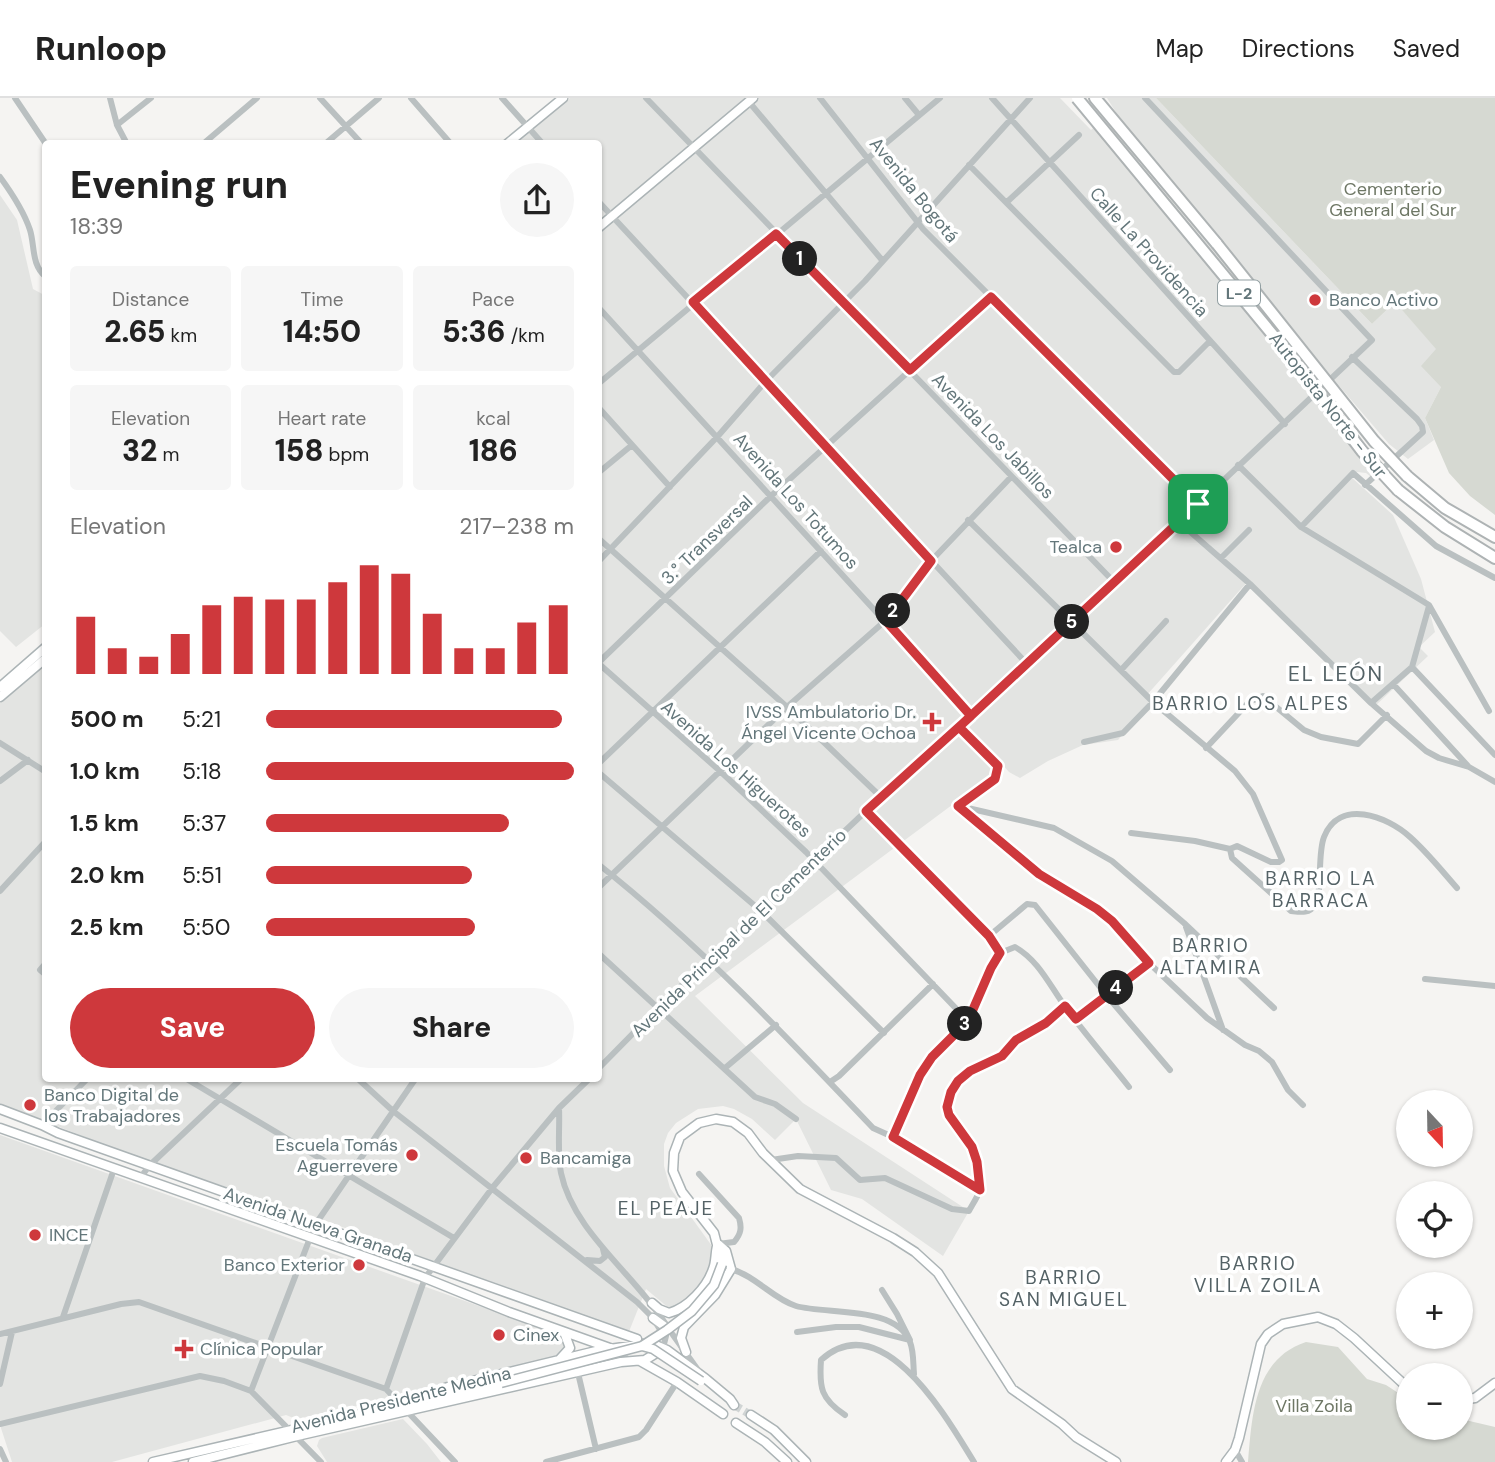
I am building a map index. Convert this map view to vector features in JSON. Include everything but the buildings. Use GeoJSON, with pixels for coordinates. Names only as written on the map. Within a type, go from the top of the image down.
{"type":"FeatureCollection","features":[{"type":"Feature","properties":{"kind":"highway"},"geometry":{"type":"LineString","coordinates":[[1071,98],[1087,110]]}},
{"type":"Feature","properties":{"kind":"highway","name":"Autopista Norte - Sur"},"geometry":{"type":"LineString","coordinates":[[1077,98],[1282,346],[1362,451],[1398,490],[1445,527],[1495,558]]}},
{"type":"Feature","properties":{"kind":"highway","name":"Autopista Norte - Sur"},"geometry":{"type":"LineString","coordinates":[[1095,98],[1374,441],[1407,476],[1445,508],[1495,537]]}},
{"type":"Feature","properties":{"kind":"highway"},"geometry":{"type":"LineString","coordinates":[[1101,98],[1120,128]]}},
{"type":"Feature","properties":{"kind":"street"},"geometry":{"type":"LineString","coordinates":[[15,98],[43,140]]}},
{"type":"Feature","properties":{"kind":"street"},"geometry":{"type":"LineString","coordinates":[[110,98],[117,125],[125,140]]}},
{"type":"Feature","properties":{"kind":"street"},"geometry":{"type":"LineString","coordinates":[[117,125],[151,98]]}},
{"type":"Feature","properties":{"kind":"street"},"geometry":{"type":"LineString","coordinates":[[208,140],[257,98]]}},
{"type":"Feature","properties":{"kind":"street"},"geometry":{"type":"LineString","coordinates":[[320,98],[358,140]]}},
{"type":"Feature","properties":{"kind":"street"},"geometry":{"type":"LineString","coordinates":[[330,140],[379,98]]}},
{"type":"Feature","properties":{"kind":"street"},"geometry":{"type":"LineString","coordinates":[[411,98],[448,140]]}},
{"type":"Feature","properties":{"kind":"street"},"geometry":{"type":"LineString","coordinates":[[502,98],[539,140]]}},
{"type":"Feature","properties":{"kind":"street"},"geometry":{"type":"LineString","coordinates":[[512,140],[563,98]]}},
{"type":"Feature","properties":{"kind":"street","name":"Avenida Los Jabillos"},"geometry":{"type":"LineString","coordinates":[[646,98],[1115,583]]}},
{"type":"Feature","properties":{"kind":"street","name":"Avenida Bogotá"},"geometry":{"type":"LineString","coordinates":[[820,98],[918,220],[1198,504]]}},
{"type":"Feature","properties":{"kind":"street"},"geometry":{"type":"LineString","coordinates":[[905,98],[919,115]]}},
{"type":"Feature","properties":{"kind":"street"},"geometry":{"type":"LineString","coordinates":[[602,380],[940,98]]}},
{"type":"Feature","properties":{"kind":"street","name":"Calle La Providencia"},"geometry":{"type":"LineString","coordinates":[[992,98],[1285,424]]}},
{"type":"Feature","properties":{"kind":"street"},"geometry":{"type":"LineString","coordinates":[[602,558],[1030,98]]}},
{"type":"Feature","properties":{"kind":"street","name":"Avenida Principal de El Cementerio"},"geometry":{"type":"LineString","coordinates":[[602,1065],[659,1007],[866,811],[1028,665],[1372,340],[1145,98]]}},
{"type":"Feature","properties":{"kind":"street"},"geometry":{"type":"LineString","coordinates":[[602,225],[695,149],[749,99],[882,260]]}},
{"type":"Feature","properties":{"kind":"street"},"geometry":{"type":"LineString","coordinates":[[1007,202],[1079,135]]}},
{"type":"Feature","properties":{"kind":"street"},"geometry":{"type":"LineString","coordinates":[[969,165],[1174,372],[1179,372],[1210,341]]}},
{"type":"Feature","properties":{"kind":"street"},"geometry":{"type":"LineString","coordinates":[[0,177],[27,222],[34,259],[42,273]]}},
{"type":"Feature","properties":{"kind":"street"},"geometry":{"type":"LineString","coordinates":[[602,205],[1028,665]]}},
{"type":"Feature","properties":{"kind":"street","name":"3.° Transversal"},"geometry":{"type":"LineString","coordinates":[[602,659],[771,496],[991,297]]}},
{"type":"Feature","properties":{"kind":"street","name":"Avenida Los Totumos"},"geometry":{"type":"LineString","coordinates":[[602,311],[971,716]]}},
{"type":"Feature","properties":{"kind":"street"},"geometry":{"type":"LineString","coordinates":[[1352,357],[1417,419],[1423,432],[1365,485]]}},
{"type":"Feature","properties":{"kind":"street"},"geometry":{"type":"LineString","coordinates":[[602,411],[670,487]]}},
{"type":"Feature","properties":{"kind":"street"},"geometry":{"type":"LineString","coordinates":[[602,470],[632,445]]}},
{"type":"Feature","properties":{"kind":"street"},"geometry":{"type":"LineString","coordinates":[[1238,465],[1301,527],[1429,605],[1489,711]]}},
{"type":"Feature","properties":{"kind":"street"},"geometry":{"type":"LineString","coordinates":[[1301,527],[1353,473],[1436,546],[1495,578]]}},
{"type":"Feature","properties":{"kind":"street"},"geometry":{"type":"LineString","coordinates":[[602,885],[786,707],[886,621],[931,561],[1011,477]]}},
{"type":"Feature","properties":{"kind":"street"},"geometry":{"type":"LineString","coordinates":[[968,520],[1153,702],[1235,771],[1253,794],[1282,860],[1271,862],[1237,846],[1230,849],[1195,841],[1131,833]]}},
{"type":"Feature","properties":{"kind":"street"},"geometry":{"type":"LineString","coordinates":[[1180,522],[1250,584],[1371,703],[1426,751],[1469,767],[1495,782]]}},
{"type":"Feature","properties":{"kind":"street"},"geometry":{"type":"LineString","coordinates":[[1222,558],[1250,530]]}},
{"type":"Feature","properties":{"kind":"street"},"geometry":{"type":"LineString","coordinates":[[602,542],[786,707],[881,797]]}},
{"type":"Feature","properties":{"kind":"street"},"geometry":{"type":"LineString","coordinates":[[602,760],[821,551]]}},
{"type":"Feature","properties":{"kind":"street"},"geometry":{"type":"LineString","coordinates":[[1084,742],[1122,733],[1153,702],[1250,584]]}},
{"type":"Feature","properties":{"kind":"street"},"geometry":{"type":"LineString","coordinates":[[1371,703],[1412,667],[1429,605]]}},
{"type":"Feature","properties":{"kind":"street"},"geometry":{"type":"LineString","coordinates":[[1122,669],[1166,621]]}},
{"type":"Feature","properties":{"kind":"street"},"geometry":{"type":"LineString","coordinates":[[0,687],[42,650]]}},
{"type":"Feature","properties":{"kind":"street"},"geometry":{"type":"LineString","coordinates":[[0,697],[42,661]]}},
{"type":"Feature","properties":{"kind":"street","name":"Avenida Los Higuerotes"},"geometry":{"type":"LineString","coordinates":[[602,667],[720,771],[815,861],[968,1021]]}},
{"type":"Feature","properties":{"kind":"street"},"geometry":{"type":"LineString","coordinates":[[1412,667],[1495,755]]}},
{"type":"Feature","properties":{"kind":"street"},"geometry":{"type":"LineString","coordinates":[[1393,684],[1469,767]]}},
{"type":"Feature","properties":{"kind":"street"},"geometry":{"type":"LineString","coordinates":[[1206,748],[1249,702],[1263,696],[1304,730],[1321,737],[1358,744],[1387,715]]}},
{"type":"Feature","properties":{"kind":"street"},"geometry":{"type":"LineString","coordinates":[[958,806],[995,779],[998,766],[959,727]]}},
{"type":"Feature","properties":{"kind":"street"},"geometry":{"type":"LineString","coordinates":[[0,743],[42,769]]}},
{"type":"Feature","properties":{"kind":"street"},"geometry":{"type":"LineString","coordinates":[[0,781],[27,760]]}},
{"type":"Feature","properties":{"kind":"street"},"geometry":{"type":"LineString","coordinates":[[602,775],[761,911],[884,1033]]}},
{"type":"Feature","properties":{"kind":"street"},"geometry":{"type":"LineString","coordinates":[[958,806],[1054,828],[1081,841],[1112,861],[1184,923],[1274,1008]]}},
{"type":"Feature","properties":{"kind":"street"},"geometry":{"type":"LineString","coordinates":[[958,806],[1039,874],[1112,921],[1149,963],[1223,1030],[1259,1051],[1272,1062],[1288,1090],[1303,1105]]}},
{"type":"Feature","properties":{"kind":"street"},"geometry":{"type":"LineString","coordinates":[[866,811],[989,936],[1000,953]]}},
{"type":"Feature","properties":{"kind":"street"},"geometry":{"type":"LineString","coordinates":[[1230,849],[1232,858],[1291,911],[1311,911],[1317,903],[1322,844],[1329,826],[1339,817],[1350,813],[1362,814],[1390,824],[1410,837],[1457,888]]}},
{"type":"Feature","properties":{"kind":"street"},"geometry":{"type":"LineString","coordinates":[[0,891],[42,845]]}},
{"type":"Feature","properties":{"kind":"street"},"geometry":{"type":"LineString","coordinates":[[602,867],[776,1025],[873,1128],[893,1137],[980,1190]]}},
{"type":"Feature","properties":{"kind":"street"},"geometry":{"type":"LineString","coordinates":[[989,936],[1027,904],[1035,905],[1170,1070]]}},
{"type":"Feature","properties":{"kind":"street"},"geometry":{"type":"LineString","coordinates":[[1184,923],[1223,1030]]}},
{"type":"Feature","properties":{"kind":"street"},"geometry":{"type":"LineString","coordinates":[[893,1137],[920,1075],[932,1057],[968,1021],[1000,953],[1015,947],[1037,964],[1065,1006],[1129,1087]]}},
{"type":"Feature","properties":{"kind":"street"},"geometry":{"type":"LineString","coordinates":[[602,956],[755,1097],[775,1104],[796,1119]]}},
{"type":"Feature","properties":{"kind":"street"},"geometry":{"type":"LineString","coordinates":[[1076,1019],[1149,963]]}},
{"type":"Feature","properties":{"kind":"street"},"geometry":{"type":"LineString","coordinates":[[1425,979],[1495,986]]}},
{"type":"Feature","properties":{"kind":"street"},"geometry":{"type":"LineString","coordinates":[[830,1082],[933,984]]}},
{"type":"Feature","properties":{"kind":"street"},"geometry":{"type":"LineString","coordinates":[[771,1160],[798,1156],[836,1158],[860,1180],[885,1178],[962,1212],[969,1211],[980,1190],[979,1170],[972,1147],[949,1115],[947,1107],[951,1092],[958,1081],[970,1071],[1002,1056],[1016,1040],[1046,1023],[1065,1006]]}},
{"type":"Feature","properties":{"kind":"street"},"geometry":{"type":"LineString","coordinates":[[725,1068],[776,1025]]}},
{"type":"Feature","properties":{"kind":"street"},"geometry":{"type":"LineString","coordinates":[[42,1125],[84,1082]]}},
{"type":"Feature","properties":{"kind":"street"},"geometry":{"type":"LineString","coordinates":[[192,1082],[454,1238]]}},
{"type":"Feature","properties":{"kind":"street"},"geometry":{"type":"LineString","coordinates":[[140,1178],[150,1165],[238,1082]]}},
{"type":"Feature","properties":{"kind":"street"},"geometry":{"type":"LineString","coordinates":[[361,1082],[393,1111],[494,1187],[664,1326]]}},
{"type":"Feature","properties":{"kind":"street"},"geometry":{"type":"LineString","coordinates":[[251,1391],[315,1225],[413,1082]]}},
{"type":"Feature","properties":{"kind":"street"},"geometry":{"type":"LineString","coordinates":[[386,1390],[425,1278],[494,1187],[559,1108],[586,1082]]}},
{"type":"Feature","properties":{"kind":"street"},"geometry":{"type":"LineString","coordinates":[[559,1108],[559,1155],[564,1182],[577,1211],[602,1245],[659,1310],[669,1313],[690,1301],[705,1285],[712,1272],[718,1244]]}},
{"type":"Feature","properties":{"kind":"street","name":"Avenida Nueva Granada"},"geometry":{"type":"LineString","coordinates":[[0,1110],[643,1342]]}},
{"type":"Feature","properties":{"kind":"street"},"geometry":{"type":"LineString","coordinates":[[404,1408],[643,1342],[667,1330],[692,1311],[714,1285],[722,1264],[711,1227],[692,1206],[677,1182],[673,1160],[680,1137],[699,1124],[725,1119],[748,1133],[800,1189],[893,1238],[920,1256],[938,1273],[1012,1389],[1076,1437],[1116,1462]]}},
{"type":"Feature","properties":{"kind":"street","name":"Avenida Nueva Granada"},"geometry":{"type":"LineString","coordinates":[[0,1128],[425,1278],[621,1352]]}},
{"type":"Feature","properties":{"kind":"street"},"geometry":{"type":"LineString","coordinates":[[64,1317],[114,1169]]}},
{"type":"Feature","properties":{"kind":"street"},"geometry":{"type":"LineString","coordinates":[[699,1174],[739,1218],[739,1236],[734,1242],[718,1244]]}},
{"type":"Feature","properties":{"kind":"street"},"geometry":{"type":"LineString","coordinates":[[685,1352],[681,1334],[686,1324],[715,1295],[731,1269],[726,1251],[718,1244]]}},
{"type":"Feature","properties":{"kind":"street"},"geometry":{"type":"LineString","coordinates":[[582,1258],[600,1261],[605,1257],[602,1245]]}},
{"type":"Feature","properties":{"kind":"street"},"geometry":{"type":"LineString","coordinates":[[731,1269],[746,1275],[793,1305],[877,1317],[898,1327],[910,1340]]}},
{"type":"Feature","properties":{"kind":"street"},"geometry":{"type":"LineString","coordinates":[[882,1290],[910,1340],[914,1375]]}},
{"type":"Feature","properties":{"kind":"street"},"geometry":{"type":"LineString","coordinates":[[0,1334],[64,1317],[139,1302],[386,1390],[455,1462]]}},
{"type":"Feature","properties":{"kind":"street"},"geometry":{"type":"LineString","coordinates":[[641,1361],[663,1348],[664,1326],[652,1303]]}},
{"type":"Feature","properties":{"kind":"street"},"geometry":{"type":"LineString","coordinates":[[1226,1462],[1235,1450],[1261,1344],[1268,1334],[1283,1324],[1318,1317],[1336,1324],[1396,1377]]}},
{"type":"Feature","properties":{"kind":"street"},"geometry":{"type":"LineString","coordinates":[[797,1332],[859,1326],[910,1340]]}},
{"type":"Feature","properties":{"kind":"street"},"geometry":{"type":"LineString","coordinates":[[0,1384],[12,1332]]}},
{"type":"Feature","properties":{"kind":"street"},"geometry":{"type":"LineString","coordinates":[[558,1360],[569,1348],[564,1332]]}},
{"type":"Feature","properties":{"kind":"street"},"geometry":{"type":"LineString","coordinates":[[673,1335],[703,1380]]}},
{"type":"Feature","properties":{"kind":"street"},"geometry":{"type":"LineString","coordinates":[[643,1342],[663,1348],[734,1405]]}},
{"type":"Feature","properties":{"kind":"street"},"geometry":{"type":"LineString","coordinates":[[643,1342],[703,1380]]}},
{"type":"Feature","properties":{"kind":"street","name":"Avenida Presidente Medina"},"geometry":{"type":"LineString","coordinates":[[198,1461],[293,1432],[370,1419],[404,1408],[448,1387],[643,1342]]}},
{"type":"Feature","properties":{"kind":"street"},"geometry":{"type":"LineString","coordinates":[[845,1415],[832,1406],[822,1393],[821,1360],[831,1351],[846,1346],[875,1349],[914,1375],[939,1406],[974,1462]]}},
{"type":"Feature","properties":{"kind":"street"},"geometry":{"type":"LineString","coordinates":[[632,1356],[677,1382],[723,1414]]}},
{"type":"Feature","properties":{"kind":"street","name":"Avenida Presidente Medina"},"geometry":{"type":"LineString","coordinates":[[153,1462],[641,1361]]}},
{"type":"Feature","properties":{"kind":"street"},"geometry":{"type":"LineString","coordinates":[[578,1373],[596,1449]]}},
{"type":"Feature","properties":{"kind":"street"},"geometry":{"type":"LineString","coordinates":[[0,1424],[201,1376],[251,1391],[321,1462]]}},
{"type":"Feature","properties":{"kind":"street"},"geometry":{"type":"LineString","coordinates":[[696,1396],[695,1384],[703,1380]]}},
{"type":"Feature","properties":{"kind":"street"},"geometry":{"type":"LineString","coordinates":[[546,1462],[639,1437],[677,1382]]}},
{"type":"Feature","properties":{"kind":"street"},"geometry":{"type":"LineString","coordinates":[[1473,1398],[1495,1383]]}},
{"type":"Feature","properties":{"kind":"street"},"geometry":{"type":"LineString","coordinates":[[751,1415],[774,1430],[806,1462]]}},
{"type":"Feature","properties":{"kind":"street"},"geometry":{"type":"LineString","coordinates":[[736,1423],[765,1442],[786,1462]]}},
{"type":"Feature","properties":{"kind":"street"},"geometry":{"type":"LineString","coordinates":[[0,1448],[6,1462]]}},
{"type":"Feature","properties":{"kind":"street"},"geometry":{"type":"LineString","coordinates":[[1235,1450],[1242,1462]]}},
{"type":"Feature","properties":{"kind":"street"},"geometry":{"type":"LineString","coordinates":[[198,1451],[198,1461]]}},
{"type":"Feature","properties":{"kind":"shaded area"},"geometry":{"type":"Polygon","coordinates":[[[570,98],[1060,98],[1091,130],[1111,112],[1127,130],[1107,98],[1156,98],[1372,324],[1395,302],[1437,349],[1441,387],[1425,418],[1434,440],[1408,459],[1389,444],[1322,366],[1303,384],[1382,474],[1375,480],[1366,473],[1357,472],[1350,476],[1393,515],[1421,579],[1435,632],[1419,647],[1428,656],[1373,708],[1248,581],[1146,696],[1151,702],[1118,740],[1083,745],[1020,778],[1002,764],[991,776],[695,996],[803,1103],[969,1211],[943,1256],[862,1199],[831,1190],[796,1119],[775,1140],[752,1119],[734,1109],[723,1106],[698,1109],[676,1123],[668,1133],[664,1144],[664,1166],[670,1188],[712,1246],[712,1270],[688,1302],[670,1309],[646,1289],[628,1334],[305,1213],[147,1161],[0,1104],[0,703],[42,668],[42,1082],[602,1082],[602,140],[519,140],[570,98]]]}},
{"type":"Feature","properties":{"kind":"shaded area"},"geometry":{"type":"Polygon","coordinates":[[[0,195],[17,220],[33,289],[42,294],[42,626],[16,647],[0,631],[0,195]]]}},
{"type":"Feature","properties":{"kind":"shaded area"},"geometry":{"type":"Polygon","coordinates":[[[0,1135],[563,1336],[568,1345],[563,1353],[558,1355],[430,1390],[296,1419],[286,1415],[112,1462],[12,1462],[0,1425],[0,1135]]]}},
{"type":"Feature","properties":{"kind":"shaded area"},"geometry":{"type":"Polygon","coordinates":[[[403,1419],[441,1462],[327,1462],[317,1446],[322,1438],[403,1419]]]}},
{"type":"Feature","properties":{"kind":"green space","name":"Cementerio General del Sur"},"geometry":{"type":"Polygon","coordinates":[[[1156,98],[1495,98],[1495,515],[1470,496],[1449,473],[1425,418],[1441,387],[1421,366],[1436,349],[1395,302],[1372,324],[1156,98]]]}},
{"type":"Feature","properties":{"kind":"green space","name":"Villa Zoila"},"geometry":{"type":"Polygon","coordinates":[[[1306,1342],[1338,1347],[1367,1379],[1396,1392],[1396,1440],[1473,1440],[1473,1422],[1495,1427],[1495,1462],[1248,1462],[1251,1426],[1259,1391],[1276,1361],[1289,1350],[1306,1342]]]}},
{"type":"Feature","properties":{"kind":"tunnel"},"geometry":{"type":"LineString","coordinates":[[621,1352],[632,1356]]}},
{"type":"Feature","properties":{"kind":"tunnel"},"geometry":{"type":"LineString","coordinates":[[734,1405],[751,1415]]}},
{"type":"Feature","properties":{"kind":"place","name":"Banco Activo"},"geometry":{"type":"Point","coordinates":[1315,300]}},
{"type":"Feature","properties":{"kind":"place","name":"Tealca"},"geometry":{"type":"Point","coordinates":[1116,547]}},
{"type":"Feature","properties":{"kind":"place","name":"IVSS Ambulatorio Dr. Ángel Vicente Ochoa"},"geometry":{"type":"Point","coordinates":[932,722]}},
{"type":"Feature","properties":{"kind":"place","name":"Banco Digital de los Trabajadores"},"geometry":{"type":"Point","coordinates":[30,1105]}},
{"type":"Feature","properties":{"kind":"place","name":"Escuela Tomás Aguerrevere"},"geometry":{"type":"Point","coordinates":[412,1155]}},
{"type":"Feature","properties":{"kind":"place","name":"Bancamiga"},"geometry":{"type":"Point","coordinates":[526,1158]}},
{"type":"Feature","properties":{"kind":"place","name":"INCE"},"geometry":{"type":"Point","coordinates":[35,1235]}},
{"type":"Feature","properties":{"kind":"place","name":"Banco Exterior"},"geometry":{"type":"Point","coordinates":[359,1265]}},
{"type":"Feature","properties":{"kind":"place","name":"Cinex"},"geometry":{"type":"Point","coordinates":[499,1335]}},
{"type":"Feature","properties":{"kind":"place","name":"Clínica Popular"},"geometry":{"type":"Point","coordinates":[184,1349]}},
{"type":"Feature","properties":{"kind":"district","name":"EL LEÓN"},"geometry":{"type":"Point","coordinates":[1336,674]}},
{"type":"Feature","properties":{"kind":"district","name":"BARRIO LOS ALPES"},"geometry":{"type":"Point","coordinates":[1251,703]}},
{"type":"Feature","properties":{"kind":"district","name":"BARRIO LA BARRACA"},"geometry":{"type":"Point","coordinates":[1321,889]}},
{"type":"Feature","properties":{"kind":"district","name":"BARRIO ALTAMIRA"},"geometry":{"type":"Point","coordinates":[1211,956]}},
{"type":"Feature","properties":{"kind":"district","name":"EL PEAJE"},"geometry":{"type":"Point","coordinates":[666,1208]}},
{"type":"Feature","properties":{"kind":"district","name":"BARRIO VILLA ZOILA"},"geometry":{"type":"Point","coordinates":[1258,1274]}},
{"type":"Feature","properties":{"kind":"district","name":"BARRIO SAN MIGUEL"},"geometry":{"type":"Point","coordinates":[1064,1288]}},
{"type":"Feature","properties":{"kind":"route"},"geometry":{"type":"LineString","coordinates":[[776,234],[910,370],[991,297],[1198,504],[1028,665],[959,727],[998,766],[995,779],[958,806],[1039,874],[1112,921],[1149,963],[1076,1019],[1065,1006],[1046,1023],[1016,1040],[1002,1056],[970,1071],[958,1081],[951,1092],[947,1107],[954,1124],[972,1147],[980,1178],[980,1190],[893,1137],[920,1075],[932,1057],[968,1021],[1000,953],[989,936],[866,811],[971,716],[886,621],[931,561],[693,302],[776,234]]}}]}
